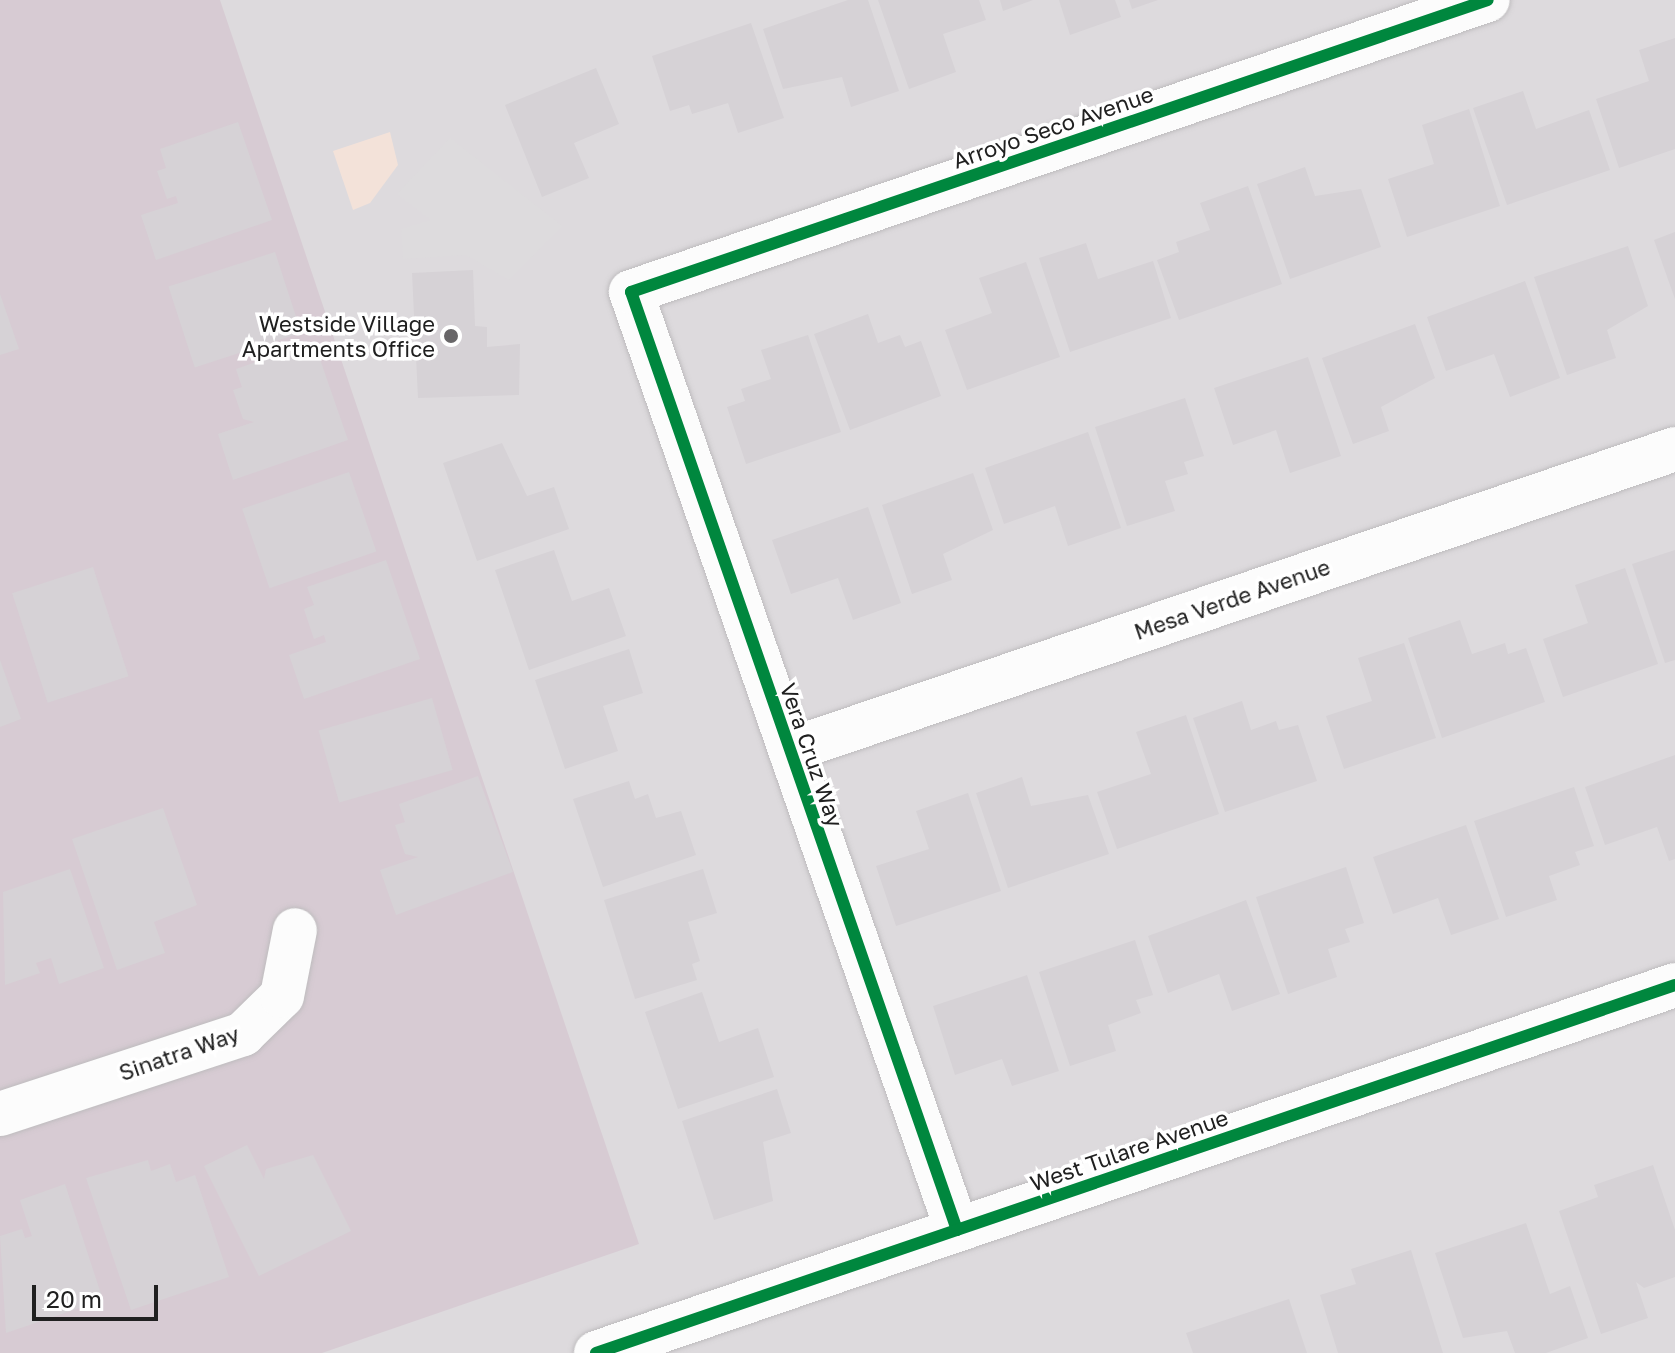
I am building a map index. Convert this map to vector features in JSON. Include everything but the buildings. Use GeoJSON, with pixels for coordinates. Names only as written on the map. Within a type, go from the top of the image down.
{"type":"FeatureCollection","features":[{"type":"Feature","properties":{"kind":"street","name":"Arroyo Seco Avenue"},"geometry":{"type":"LineString","coordinates":[[631,292],[1488,0]]}},
{"type":"Feature","properties":{"kind":"street","name":"Vera Cruz Way"},"geometry":{"type":"LineString","coordinates":[[631,292],[957,1230]]}},
{"type":"Feature","properties":{"kind":"street","name":"Mesa Verde Avenue"},"geometry":{"type":"LineString","coordinates":[[790,750],[1675,449]]}},
{"type":"Feature","properties":{"kind":"street","name":"Sinatra Way"},"geometry":{"type":"LineString","coordinates":[[0,1114],[243,1034],[282,996],[295,930]]}},
{"type":"Feature","properties":{"kind":"street","name":"West Tulare Avenue"},"geometry":{"type":"LineString","coordinates":[[596,1353],[1675,985]]}},
{"type":"Feature","properties":{"kind":"shaded area"},"geometry":{"type":"Polygon","coordinates":[[[0,0],[1675,0],[1675,1353],[0,1353],[0,0]]]}},
{"type":"Feature","properties":{"kind":"shaded area"},"geometry":{"type":"Polygon","coordinates":[[[0,0],[220,0],[639,1244],[322,1353],[0,1353],[0,0]]]}},
{"type":"Feature","properties":{"kind":"shaded area"},"geometry":{"type":"Polygon","coordinates":[[[390,132],[398,165],[370,203],[353,210],[333,151],[390,132]]]}},
{"type":"Feature","properties":{"kind":"shaded area"},"geometry":{"type":"Polygon","coordinates":[[[450,138],[562,226],[509,280],[466,255],[403,259],[401,229],[431,220],[397,194],[450,138]]]}},
{"type":"Feature","properties":{"kind":"cycle path"},"geometry":{"type":"LineString","coordinates":[[957,1230],[631,292],[1488,0]]}},
{"type":"Feature","properties":{"kind":"cycle path"},"geometry":{"type":"LineString","coordinates":[[596,1353],[1675,985]]}},
{"type":"Feature","properties":{"kind":"place","name":"Westside Village Apartments Office"},"geometry":{"type":"Point","coordinates":[451,336]}}]}
